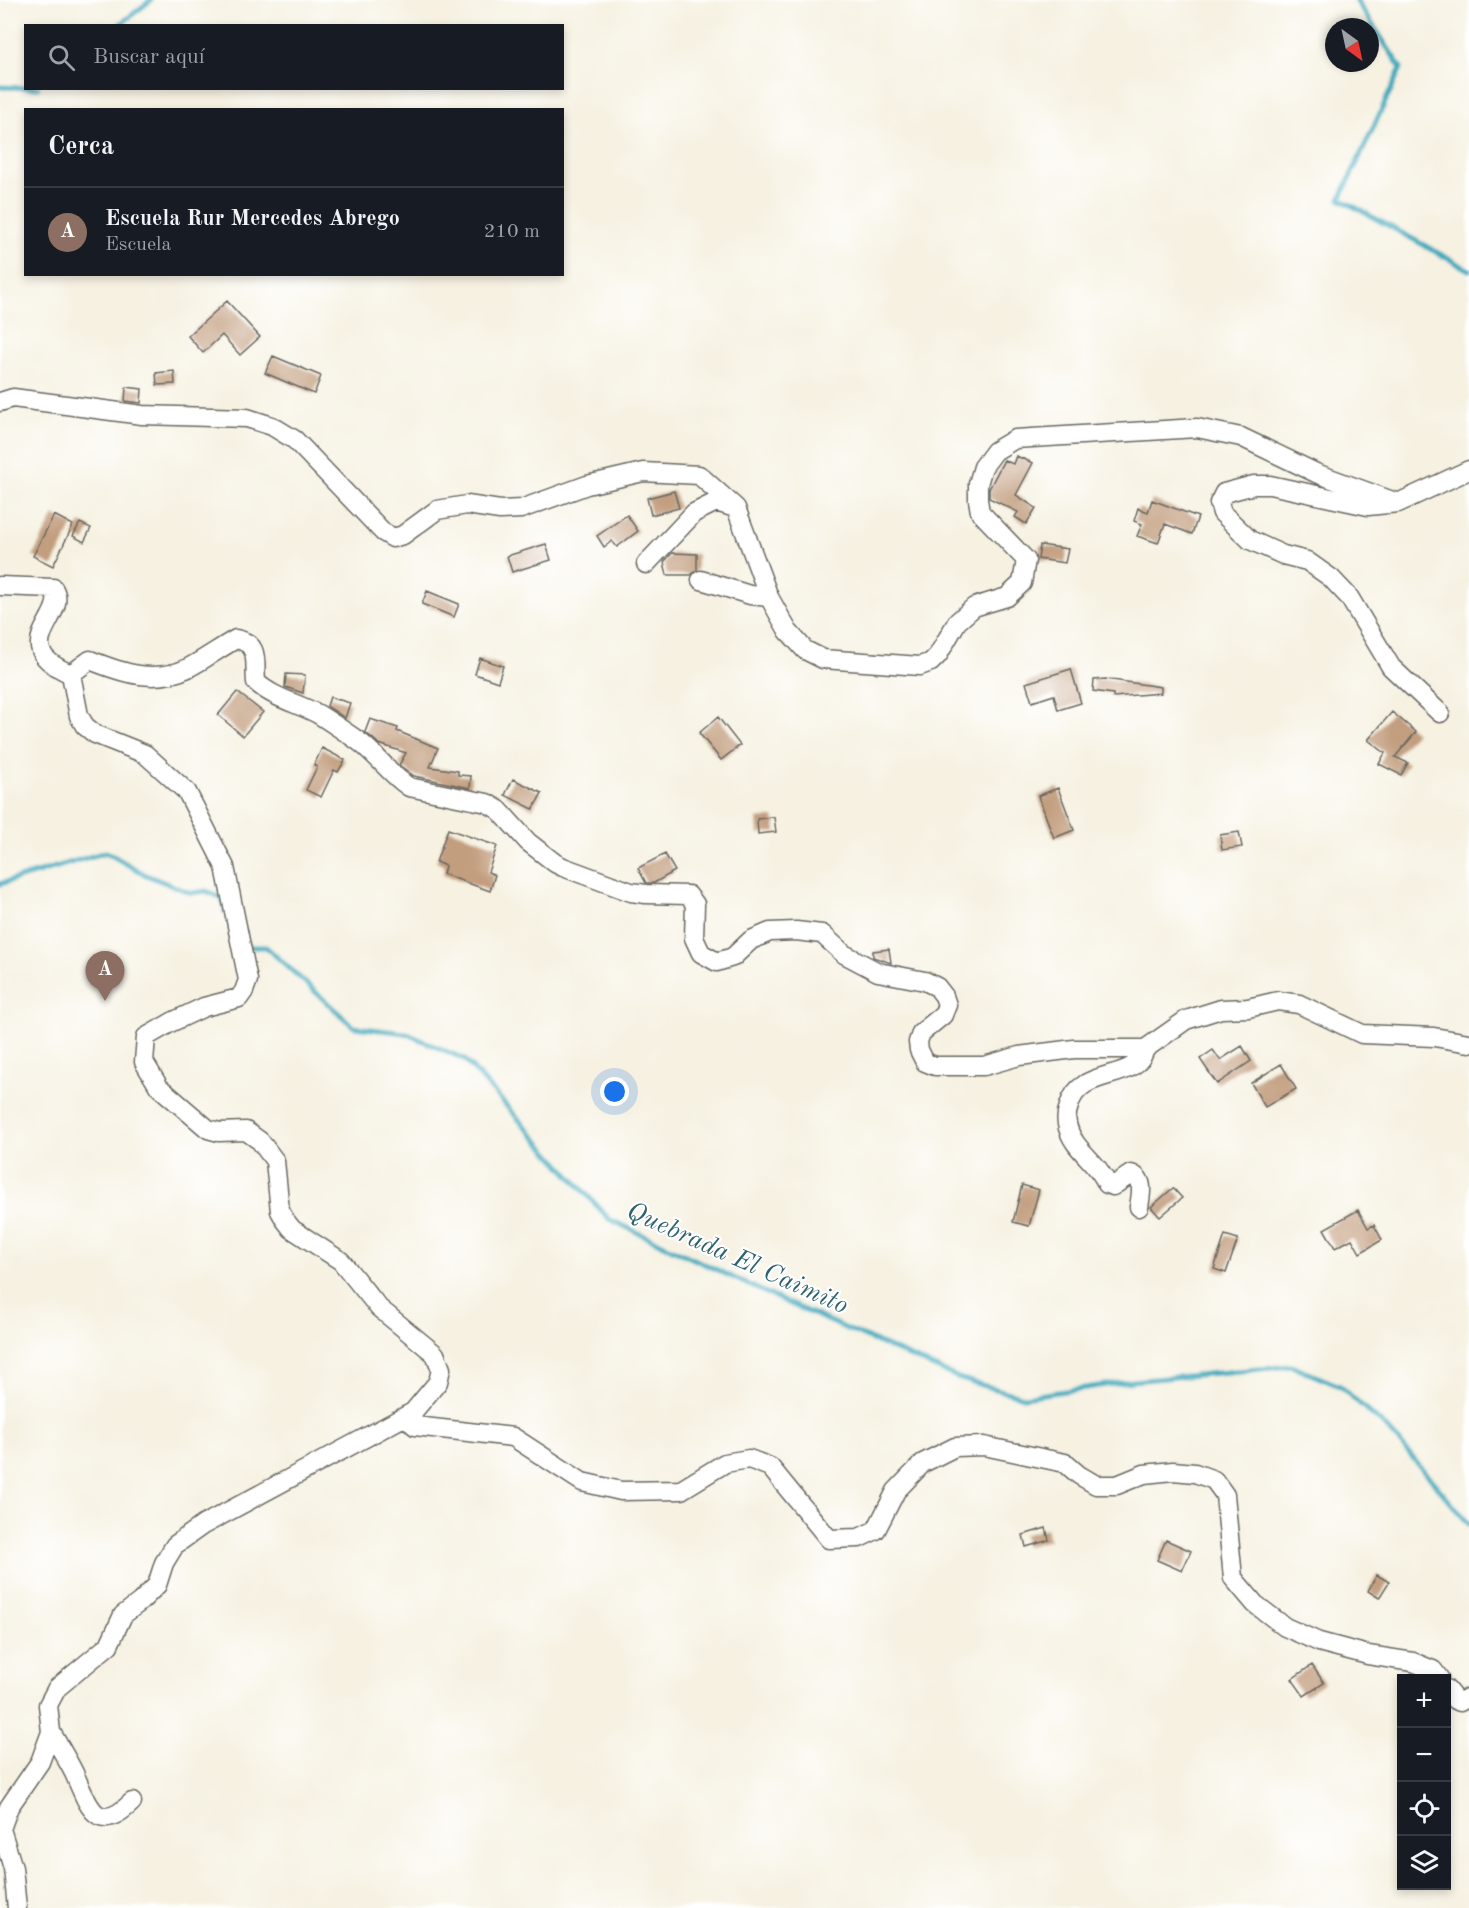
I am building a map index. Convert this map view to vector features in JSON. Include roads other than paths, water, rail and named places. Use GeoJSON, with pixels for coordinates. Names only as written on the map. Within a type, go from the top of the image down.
{"type":"FeatureCollection","features":[{"type":"Feature","properties":{"kind":"street"},"geometry":{"type":"LineString","coordinates":[[0,402],[13,398],[142,415],[247,418],[272,426],[295,440],[383,532],[393,537],[403,535],[437,510],[467,505],[500,510],[521,509],[587,485],[643,472],[699,475],[736,508],[769,597],[788,632],[805,650],[823,659],[920,666],[931,662],[938,655],[957,622],[974,606],[989,604],[1007,597],[1022,583],[1026,560],[980,512],[978,500],[978,484],[984,467],[995,451],[1015,439],[1197,428],[1240,437],[1316,473],[1398,503]]}},
{"type":"Feature","properties":{"kind":"street"},"geometry":{"type":"LineString","coordinates":[[1440,713],[1391,667],[1349,597],[1331,578],[1307,561],[1283,555],[1250,540],[1222,513],[1219,503],[1224,494],[1254,485],[1270,485],[1368,506],[1398,503],[1469,470]]}},
{"type":"Feature","properties":{"kind":"street"},"geometry":{"type":"LineString","coordinates":[[646,564],[694,513],[716,502],[736,508]]}},
{"type":"Feature","properties":{"kind":"street"},"geometry":{"type":"LineString","coordinates":[[700,580],[750,595],[769,597]]}},
{"type":"Feature","properties":{"kind":"street"},"geometry":{"type":"LineString","coordinates":[[0,586],[53,588],[57,594],[57,600],[45,625],[40,644],[41,652],[52,665],[71,674]]}},
{"type":"Feature","properties":{"kind":"street"},"geometry":{"type":"LineString","coordinates":[[71,674],[90,660],[119,672],[142,677],[174,673],[188,668],[236,639],[243,640],[255,653],[256,681],[266,691],[319,715],[352,736],[369,748],[398,780],[408,787],[487,803],[500,810],[528,842],[555,864],[631,891],[646,894],[688,895],[695,903],[694,938],[701,953],[717,962],[733,957],[751,940],[770,932],[822,934],[844,954],[878,972],[918,978],[936,987],[944,996],[947,1005],[943,1015],[921,1033],[918,1042],[925,1062],[935,1066],[984,1066],[1019,1056],[1074,1049],[1145,1049],[1186,1020],[1221,1009],[1248,1008],[1278,1001],[1299,1004],[1362,1034],[1434,1037],[1469,1043]]}},
{"type":"Feature","properties":{"kind":"street"},"geometry":{"type":"LineString","coordinates":[[71,674],[79,716],[85,726],[95,734],[145,754],[187,792],[225,867],[248,980],[239,998],[204,1006],[147,1037],[144,1062],[159,1087],[208,1129],[219,1132],[246,1131],[260,1141],[275,1161],[280,1211],[292,1229],[341,1261],[379,1308],[435,1354],[441,1369],[438,1382],[413,1412],[203,1525],[175,1545],[164,1563],[157,1585],[123,1615],[109,1645],[57,1688],[48,1705],[51,1732],[84,1798],[96,1815],[107,1818],[120,1814],[132,1802]]}},
{"type":"Feature","properties":{"kind":"street"},"geometry":{"type":"LineString","coordinates":[[1139,1207],[1142,1191],[1141,1183],[1136,1175],[1131,1174],[1113,1186],[1107,1184],[1101,1171],[1083,1155],[1072,1139],[1067,1124],[1067,1113],[1070,1100],[1079,1089],[1089,1081],[1132,1068],[1143,1058],[1145,1049]]}},
{"type":"Feature","properties":{"kind":"street"},"geometry":{"type":"LineString","coordinates":[[413,1412],[412,1423],[415,1426],[513,1437],[582,1482],[621,1491],[681,1490],[725,1463],[749,1459],[770,1467],[829,1539],[859,1538],[876,1530],[896,1491],[923,1463],[955,1447],[984,1446],[1065,1463],[1078,1475],[1096,1485],[1117,1485],[1144,1474],[1173,1471],[1195,1473],[1214,1480],[1225,1495],[1233,1578],[1255,1604],[1285,1627],[1319,1642],[1368,1655],[1413,1662],[1434,1670],[1436,1674]]}},
{"type":"Feature","properties":{"kind":"street"},"geometry":{"type":"LineString","coordinates":[[1451,1695],[1460,1702],[1469,1697]]}},
{"type":"Feature","properties":{"kind":"street"},"geometry":{"type":"LineString","coordinates":[[17,1908],[13,1868],[1,1828],[9,1807],[40,1762],[51,1732]]}},
{"type":"Feature","properties":{"kind":"waterway"},"geometry":{"type":"LineString","coordinates":[[121,24],[151,0]]}},
{"type":"Feature","properties":{"kind":"waterway"},"geometry":{"type":"LineString","coordinates":[[1356,0],[1401,68],[1340,199],[1469,270]]}},
{"type":"Feature","properties":{"kind":"waterway"},"geometry":{"type":"LineString","coordinates":[[0,87],[24,88]]}},
{"type":"Feature","properties":{"kind":"waterway","name":"Quebrada El Caimito"},"geometry":{"type":"LineString","coordinates":[[0,884],[106,852],[146,875],[191,893],[206,891],[222,898],[225,912]]}},
{"type":"Feature","properties":{"kind":"waterway","name":"Quebrada El Caimito"},"geometry":{"type":"LineString","coordinates":[[245,947],[266,947],[354,1027],[405,1033],[464,1059],[609,1219],[781,1300],[961,1379],[1024,1397],[1133,1381],[1291,1366],[1340,1386],[1389,1430],[1469,1524]]}},
{"type":"Feature","properties":{"kind":"place","name":"Escuela Rur Mercedes Abrego"},"geometry":{"type":"Point","coordinates":[105,1001]}}]}
